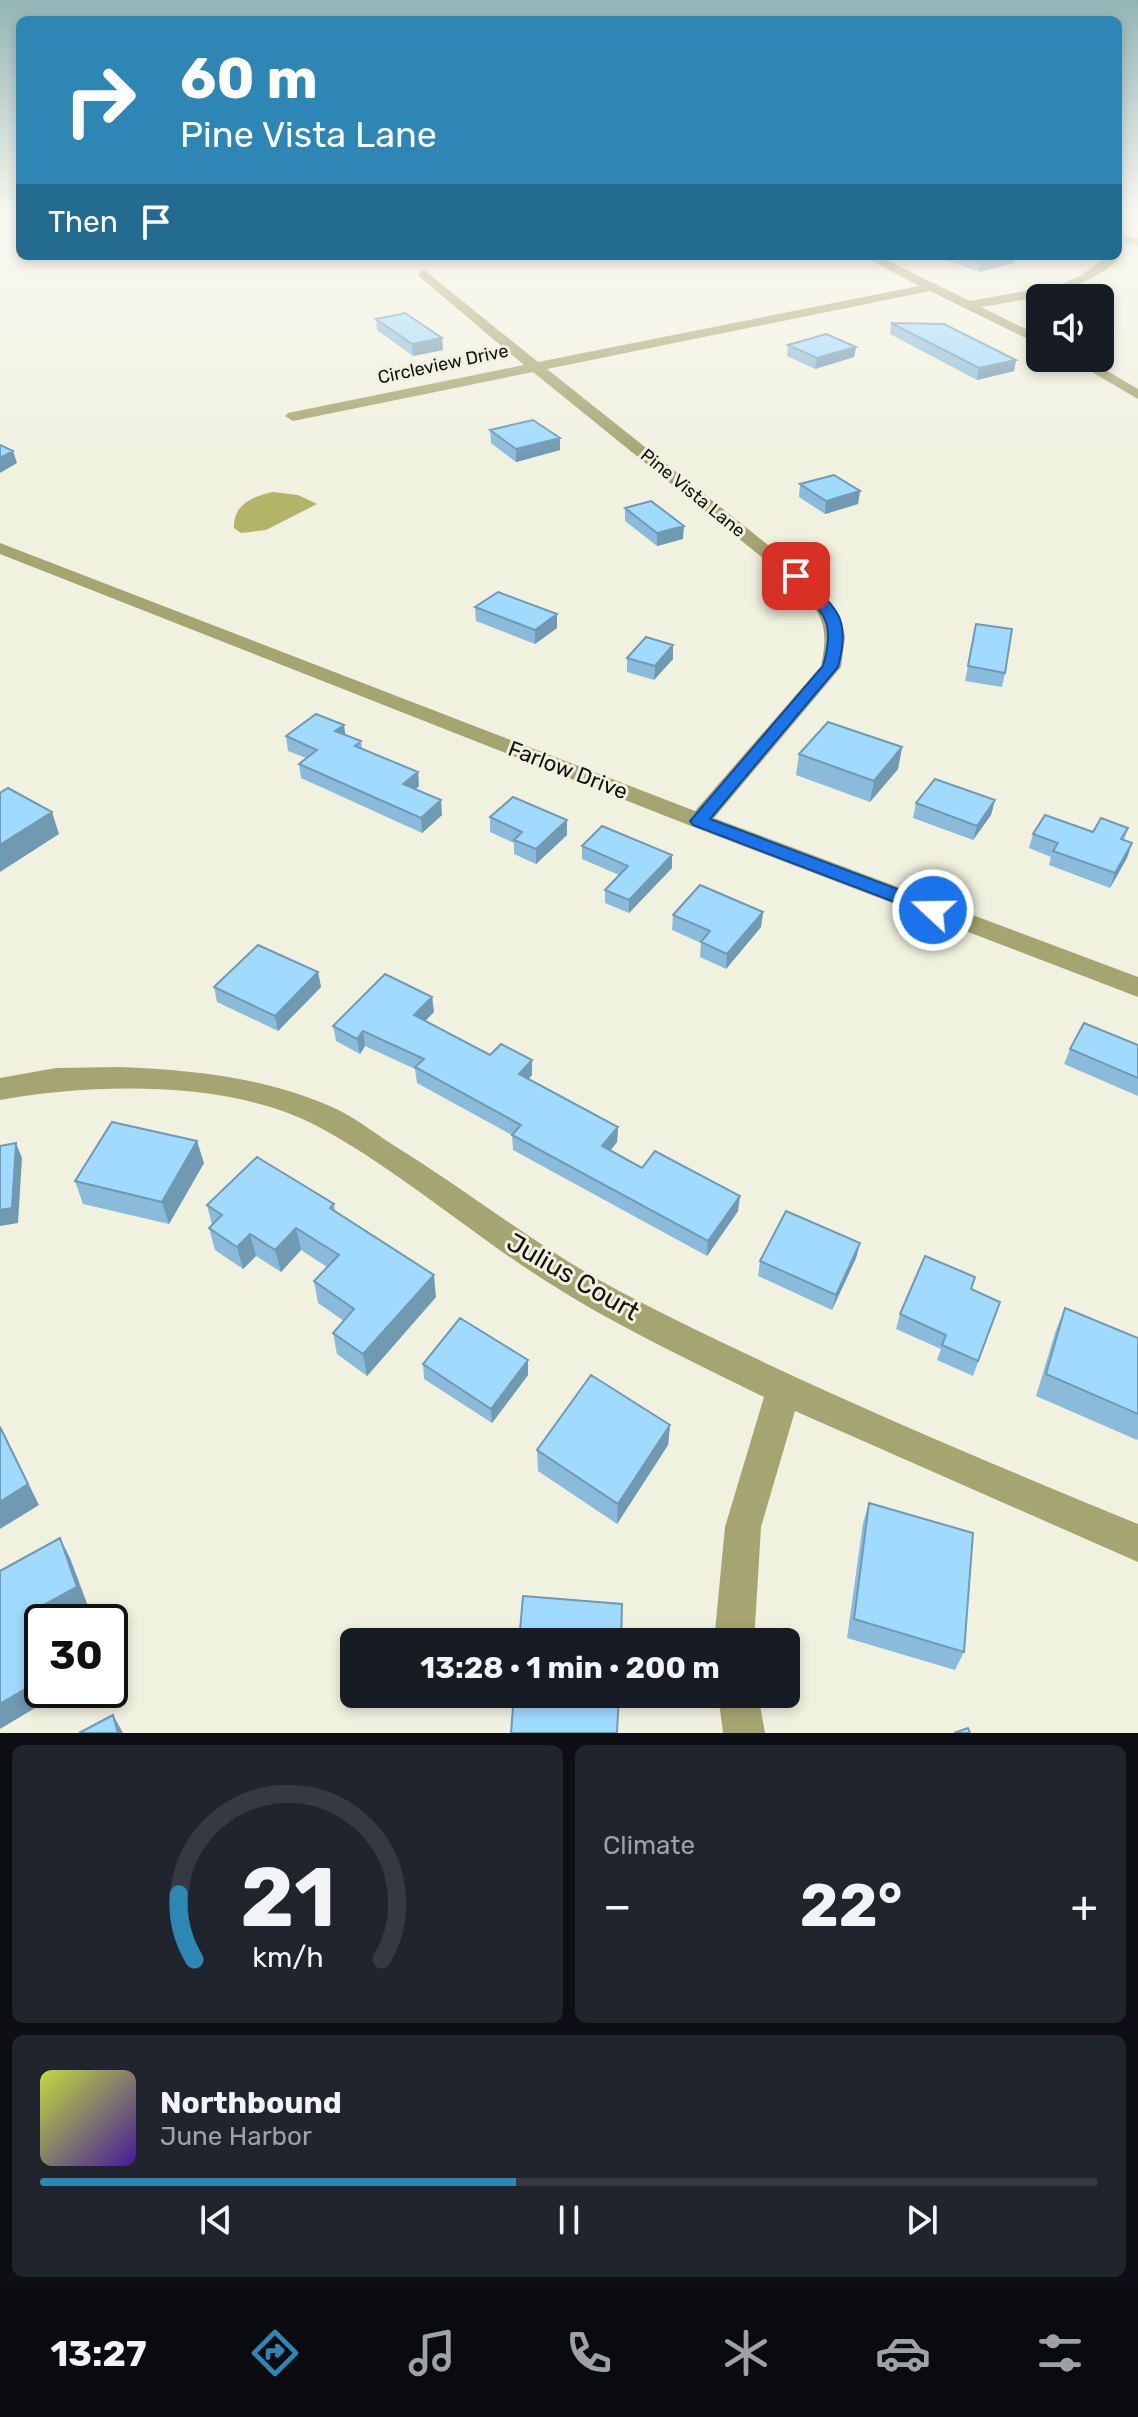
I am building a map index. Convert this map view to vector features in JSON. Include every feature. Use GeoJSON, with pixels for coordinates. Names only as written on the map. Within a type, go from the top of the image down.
{"type":"FeatureCollection","features":[{"type":"Feature","properties":{"kind":"street","name":"Pine Vista Lane"},"geometry":{"type":"LineString","coordinates":[[450,296],[796,576],[831,614],[839,638],[831,667],[699,821]]}},
{"type":"Feature","properties":{"kind":"street","name":"Circleview Drive"},"geometry":{"type":"LineString","coordinates":[[293,416],[887,296]]}},
{"type":"Feature","properties":{"kind":"street"},"geometry":{"type":"LineString","coordinates":[[950,296],[1026,334]]}},
{"type":"Feature","properties":{"kind":"street"},"geometry":{"type":"LineString","coordinates":[[969,305],[1016,296]]}},
{"type":"Feature","properties":{"kind":"street"},"geometry":{"type":"LineString","coordinates":[[1099,372],[1138,395]]}},
{"type":"Feature","properties":{"kind":"street","name":"Farlow Drive"},"geometry":{"type":"LineString","coordinates":[[0,548],[699,821],[1138,987]]}},
{"type":"Feature","properties":{"kind":"street","name":"Julius Court"},"geometry":{"type":"LineString","coordinates":[[0,1089],[54,1079],[161,1080],[250,1092],[321,1115],[405,1166],[500,1234],[605,1300],[784,1389],[962,1470],[1138,1543]]}},
{"type":"Feature","properties":{"kind":"street"},"geometry":{"type":"LineString","coordinates":[[735,1628],[743,1527],[784,1389]]}},
{"type":"Feature","properties":{"kind":"street"},"geometry":{"type":"LineString","coordinates":[[740,1708],[744,1733]]}},
{"type":"Feature","properties":{"kind":"shaded area"},"geometry":{"type":"Polygon","coordinates":[[[273,492],[298,495],[317,504],[266,530],[241,533],[234,528],[237,513],[246,502],[273,492]]]}},
{"type":"Feature","properties":{"kind":"building"},"geometry":{"type":"Polygon","coordinates":[[[405,313],[442,338],[412,344],[376,319],[405,313]]]}},
{"type":"Feature","properties":{"kind":"building"},"geometry":{"type":"Polygon","coordinates":[[[891,323],[944,324],[1016,360],[979,368],[891,323]]]}},
{"type":"Feature","properties":{"kind":"building"},"geometry":{"type":"Polygon","coordinates":[[[826,334],[856,347],[817,358],[788,345],[826,334]]]}},
{"type":"Feature","properties":{"kind":"building"},"geometry":{"type":"Polygon","coordinates":[[[533,420],[560,438],[516,449],[490,430],[533,420]]]}},
{"type":"Feature","properties":{"kind":"building"},"geometry":{"type":"Polygon","coordinates":[[[0,445],[13,451],[0,458],[0,445]]]}},
{"type":"Feature","properties":{"kind":"building"},"geometry":{"type":"Polygon","coordinates":[[[834,475],[860,491],[826,501],[800,484],[834,475]]]}},
{"type":"Feature","properties":{"kind":"building"},"geometry":{"type":"Polygon","coordinates":[[[651,501],[684,526],[657,533],[625,508],[651,501]]]}},
{"type":"Feature","properties":{"kind":"building"},"geometry":{"type":"Polygon","coordinates":[[[498,592],[557,614],[535,630],[475,607],[498,592]]]}},
{"type":"Feature","properties":{"kind":"building"},"geometry":{"type":"Polygon","coordinates":[[[976,624],[1012,629],[1005,673],[968,666],[976,624]]]}},
{"type":"Feature","properties":{"kind":"building"},"geometry":{"type":"Polygon","coordinates":[[[646,637],[673,645],[655,666],[627,658],[646,637]]]}},
{"type":"Feature","properties":{"kind":"building"},"geometry":{"type":"Polygon","coordinates":[[[316,714],[344,725],[335,731],[361,741],[355,746],[418,772],[403,784],[441,800],[421,818],[299,764],[317,750],[286,736],[316,714]]]}},
{"type":"Feature","properties":{"kind":"building"},"geometry":{"type":"Polygon","coordinates":[[[828,722],[902,747],[874,781],[799,754],[828,722]]]}},
{"type":"Feature","properties":{"kind":"building"},"geometry":{"type":"Polygon","coordinates":[[[935,779],[995,800],[977,826],[916,803],[935,779]]]}},
{"type":"Feature","properties":{"kind":"building"},"geometry":{"type":"Polygon","coordinates":[[[8,788],[52,812],[0,845],[0,793],[8,788]]]}},
{"type":"Feature","properties":{"kind":"building"},"geometry":{"type":"Polygon","coordinates":[[[513,797],[567,820],[536,849],[514,840],[522,832],[490,817],[513,797]]]}},
{"type":"Feature","properties":{"kind":"building"},"geometry":{"type":"Polygon","coordinates":[[[1045,815],[1093,832],[1101,818],[1128,828],[1121,839],[1132,843],[1115,873],[1053,851],[1058,843],[1033,834],[1045,815]]]}},
{"type":"Feature","properties":{"kind":"building"},"geometry":{"type":"Polygon","coordinates":[[[602,826],[672,855],[629,900],[605,890],[628,866],[582,846],[602,826]]]}},
{"type":"Feature","properties":{"kind":"building"},"geometry":{"type":"Polygon","coordinates":[[[700,885],[763,912],[727,954],[701,942],[710,931],[673,915],[700,885]]]}},
{"type":"Feature","properties":{"kind":"building"},"geometry":{"type":"Polygon","coordinates":[[[258,945],[318,972],[275,1016],[214,987],[258,945]]]}},
{"type":"Feature","properties":{"kind":"building"},"geometry":{"type":"Polygon","coordinates":[[[385,974],[432,997],[414,1015],[490,1055],[501,1044],[532,1060],[519,1074],[618,1127],[602,1146],[642,1168],[655,1151],[740,1196],[708,1241],[512,1135],[521,1125],[415,1067],[424,1059],[363,1031],[357,1039],[333,1026],[385,974]]]}},
{"type":"Feature","properties":{"kind":"building"},"geometry":{"type":"Polygon","coordinates":[[[1084,1023],[1138,1045],[1138,1078],[1070,1049],[1084,1023]]]}},
{"type":"Feature","properties":{"kind":"building"},"geometry":{"type":"Polygon","coordinates":[[[112,1122],[197,1141],[162,1202],[75,1181],[112,1122]]]}},
{"type":"Feature","properties":{"kind":"building"},"geometry":{"type":"Polygon","coordinates":[[[16,1143],[12,1208],[0,1210],[0,1146],[16,1143]]]}},
{"type":"Feature","properties":{"kind":"building"},"geometry":{"type":"Polygon","coordinates":[[[257,1157],[334,1204],[330,1208],[434,1275],[363,1354],[333,1333],[354,1309],[314,1281],[339,1255],[296,1228],[275,1250],[250,1234],[237,1247],[209,1228],[222,1215],[207,1205],[257,1157]]]}},
{"type":"Feature","properties":{"kind":"building"},"geometry":{"type":"Polygon","coordinates":[[[786,1211],[860,1243],[836,1295],[760,1261],[786,1211]]]}},
{"type":"Feature","properties":{"kind":"building"},"geometry":{"type":"Polygon","coordinates":[[[925,1256],[975,1277],[971,1289],[1000,1302],[978,1361],[942,1345],[946,1335],[900,1314],[925,1256]]]}},
{"type":"Feature","properties":{"kind":"building"},"geometry":{"type":"Polygon","coordinates":[[[1065,1308],[1138,1338],[1138,1414],[1046,1374],[1065,1308]]]}},
{"type":"Feature","properties":{"kind":"building"},"geometry":{"type":"Polygon","coordinates":[[[460,1318],[528,1360],[491,1409],[423,1364],[460,1318]]]}},
{"type":"Feature","properties":{"kind":"building"},"geometry":{"type":"Polygon","coordinates":[[[591,1375],[670,1425],[618,1504],[537,1450],[591,1375]]]}},
{"type":"Feature","properties":{"kind":"building"},"geometry":{"type":"Polygon","coordinates":[[[0,1427],[28,1484],[0,1502],[0,1427]]]}},
{"type":"Feature","properties":{"kind":"building"},"geometry":{"type":"Polygon","coordinates":[[[869,1503],[973,1533],[964,1652],[854,1619],[869,1503]]]}},
{"type":"Feature","properties":{"kind":"building"},"geometry":{"type":"Polygon","coordinates":[[[60,1538],[77,1587],[45,1604],[24,1604],[24,1690],[0,1704],[0,1571],[60,1538]]]}},
{"type":"Feature","properties":{"kind":"building"},"geometry":{"type":"Polygon","coordinates":[[[523,1596],[622,1604],[621,1628],[520,1628],[523,1596]]]}},
{"type":"Feature","properties":{"kind":"building"},"geometry":{"type":"Polygon","coordinates":[[[513,1708],[618,1708],[617,1733],[511,1733],[513,1708]]]}},
{"type":"Feature","properties":{"kind":"building"},"geometry":{"type":"Polygon","coordinates":[[[113,1715],[118,1733],[79,1733],[113,1715]]]}},
{"type":"Feature","properties":{"kind":"route"},"geometry":{"type":"LineString","coordinates":[[796,576],[831,614],[839,638],[831,667],[699,821],[933,910]]}}]}
